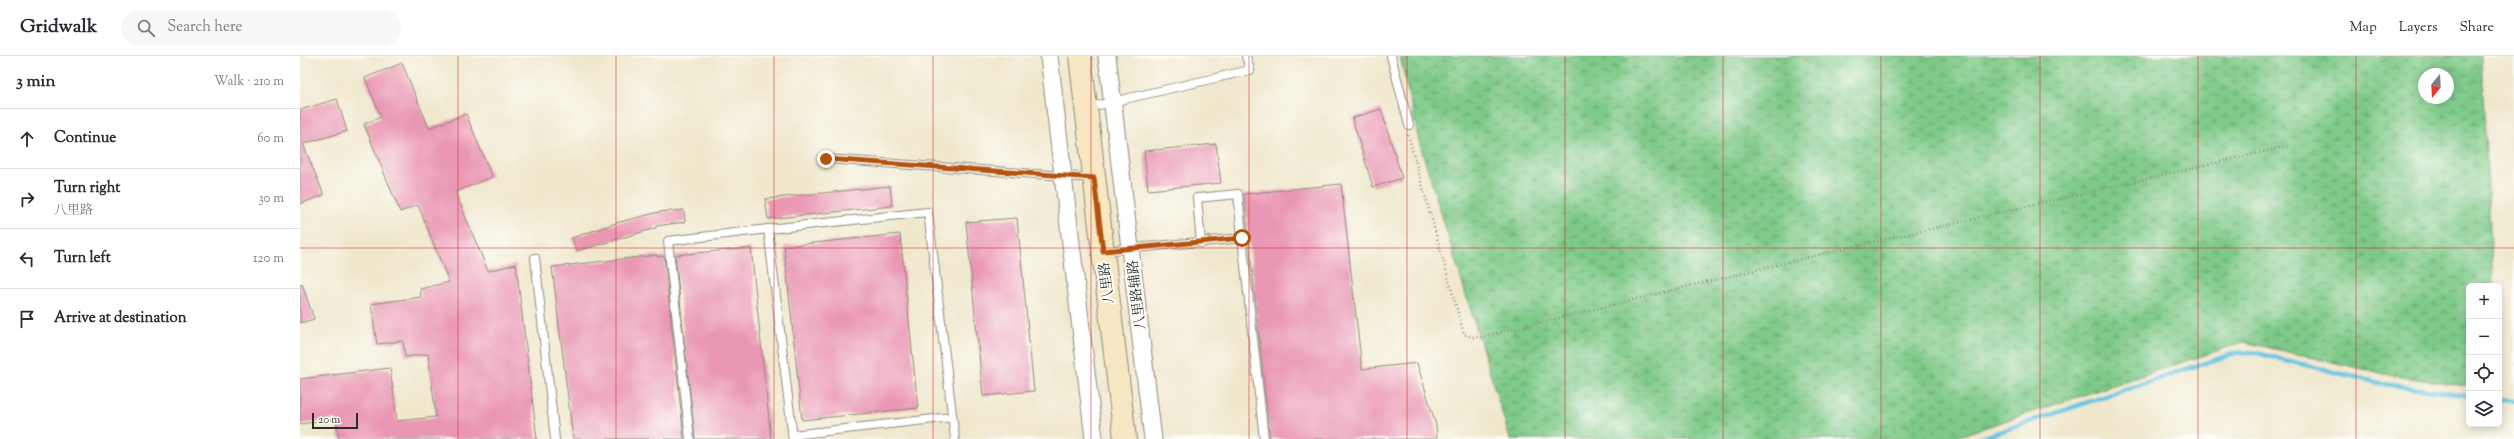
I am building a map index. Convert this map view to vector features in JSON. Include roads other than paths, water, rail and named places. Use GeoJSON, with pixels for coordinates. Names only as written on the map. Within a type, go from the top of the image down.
{"type":"FeatureCollection","features":[{"type":"Feature","properties":{"kind":"main road","name":"八里路"},"geometry":{"type":"LineString","coordinates":[[1080,56],[1125,439]]}},
{"type":"Feature","properties":{"kind":"street"},"geometry":{"type":"LineString","coordinates":[[1049,56],[1094,439]]}},
{"type":"Feature","properties":{"kind":"street","name":"八里路辅路"},"geometry":{"type":"LineString","coordinates":[[1107,56],[1152,439]]}},
{"type":"Feature","properties":{"kind":"lane"},"geometry":{"type":"LineString","coordinates":[[1086,108],[1250,70],[1246,56]]}},
{"type":"Feature","properties":{"kind":"lane"},"geometry":{"type":"LineString","coordinates":[[1391,56],[1409,125]]}},
{"type":"Feature","properties":{"kind":"lane"},"geometry":{"type":"LineString","coordinates":[[826,159],[1094,178]]}},
{"type":"Feature","properties":{"kind":"lane"},"geometry":{"type":"LineString","coordinates":[[1201,242],[1197,198],[1238,194],[1264,439]]}},
{"type":"Feature","properties":{"kind":"lane"},"geometry":{"type":"LineString","coordinates":[[690,439],[668,241],[928,212],[955,439]]}},
{"type":"Feature","properties":{"kind":"lane"},"geometry":{"type":"LineString","coordinates":[[768,229],[792,437],[952,417]]}},
{"type":"Feature","properties":{"kind":"lane"},"geometry":{"type":"LineString","coordinates":[[1103,251],[1242,238]]}},
{"type":"Feature","properties":{"kind":"lane"},"geometry":{"type":"LineString","coordinates":[[534,258],[555,439]]}},
{"type":"Feature","properties":{"kind":"waterway"},"geometry":{"type":"LineString","coordinates":[[1978,439],[2235,353],[2252,352],[2383,384],[2466,396]]}},
{"type":"Feature","properties":{"kind":"waterway"},"geometry":{"type":"LineString","coordinates":[[2502,399],[2514,400]]}}]}
